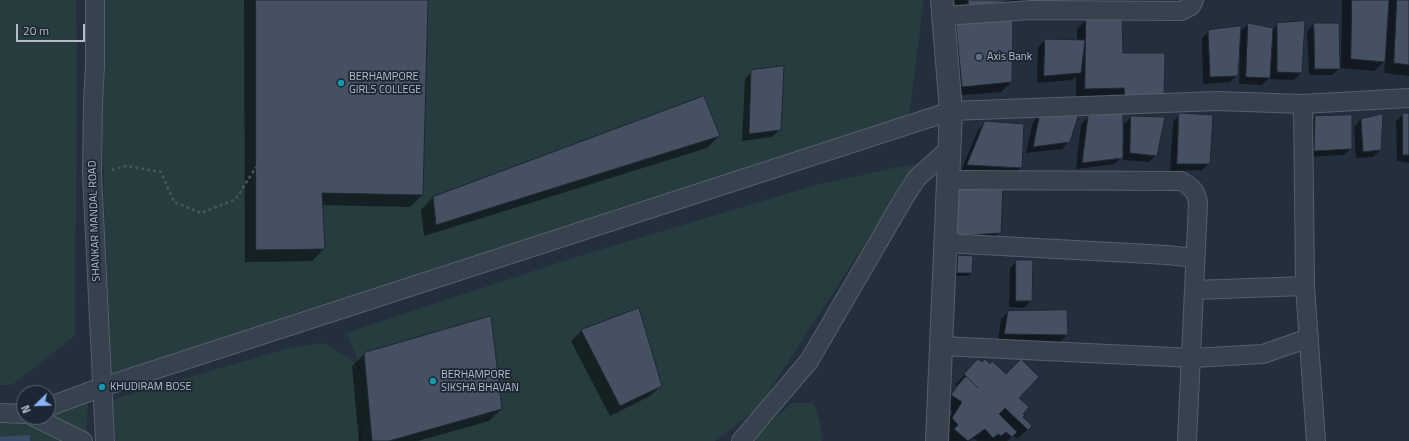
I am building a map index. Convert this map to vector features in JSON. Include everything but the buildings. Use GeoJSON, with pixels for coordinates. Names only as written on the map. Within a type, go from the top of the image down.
{"type":"FeatureCollection","features":[{"type":"Feature","properties":{"kind":"street","name":"SHANKAR MANDAL ROAD"},"geometry":{"type":"LineString","coordinates":[[95,0],[96,66],[92,102],[92,174],[105,441]]}},
{"type":"Feature","properties":{"kind":"street"},"geometry":{"type":"LineString","coordinates":[[937,441],[951,111],[943,8],[1181,11],[1191,6],[1194,0]]}},
{"type":"Feature","properties":{"kind":"street"},"geometry":{"type":"LineString","coordinates":[[56,404],[102,387],[951,111],[1217,101],[1303,104],[1409,98]]}},
{"type":"Feature","properties":{"kind":"street"},"geometry":{"type":"LineString","coordinates":[[1303,104],[1305,286],[1316,441]]}},
{"type":"Feature","properties":{"kind":"street"},"geometry":{"type":"LineString","coordinates":[[741,441],[809,361],[917,178],[950,149]]}},
{"type":"Feature","properties":{"kind":"street"},"geometry":{"type":"LineString","coordinates":[[948,180],[1180,182],[1190,186],[1197,196],[1198,204],[1187,441]]}},
{"type":"Feature","properties":{"kind":"street"},"geometry":{"type":"LineString","coordinates":[[946,243],[1167,255],[1195,258]]}},
{"type":"Feature","properties":{"kind":"street"},"geometry":{"type":"LineString","coordinates":[[1194,290],[1305,286]]}},
{"type":"Feature","properties":{"kind":"street"},"geometry":{"type":"LineString","coordinates":[[941,346],[1192,358],[1263,354],[1309,338]]}},
{"type":"Feature","properties":{"kind":"street"},"geometry":{"type":"LineString","coordinates":[[0,413],[16,414]]}},
{"type":"Feature","properties":{"kind":"street"},"geometry":{"type":"LineString","coordinates":[[50,425],[83,441]]}},
{"type":"Feature","properties":{"kind":"path"},"geometry":{"type":"LineString","coordinates":[[92,174],[126,166],[160,172],[174,202],[201,212],[236,199],[256,167]]}},
{"type":"Feature","properties":{"kind":"green space"},"geometry":{"type":"Polygon","coordinates":[[[0,0],[76,0],[77,126],[75,336],[12,385],[0,385],[0,0]]]}},
{"type":"Feature","properties":{"kind":"green space"},"geometry":{"type":"Polygon","coordinates":[[[100,0],[924,0],[907,133],[108,380],[100,0]]]}},
{"type":"Feature","properties":{"kind":"green space"},"geometry":{"type":"Polygon","coordinates":[[[917,163],[759,407],[715,441],[362,441],[363,420],[358,441],[96,441],[97,404],[293,347],[324,343],[351,359],[364,375],[346,333],[576,257],[816,185],[917,163]]]}},
{"type":"Feature","properties":{"kind":"green space"},"geometry":{"type":"Polygon","coordinates":[[[792,403],[813,403],[821,425],[822,441],[747,441],[765,428],[792,403]]]}},
{"type":"Feature","properties":{"kind":"green space"},"geometry":{"type":"Polygon","coordinates":[[[88,404],[86,441],[0,441],[0,408],[16,414],[16,425],[56,425],[56,406],[88,404]]]}},
{"type":"Feature","properties":{"kind":"water"},"geometry":{"type":"Polygon","coordinates":[[[30,435],[30,441],[0,441],[0,437],[30,435]]]}},
{"type":"Feature","properties":{"kind":"place","name":"Axis Bank"},"geometry":{"type":"Point","coordinates":[979,57]}},
{"type":"Feature","properties":{"kind":"place","name":"BERHAMPORE GIRLS COLLEGE"},"geometry":{"type":"Point","coordinates":[341,83]}},
{"type":"Feature","properties":{"kind":"place","name":"BERHAMPORE SIKSHA BHAVAN"},"geometry":{"type":"Point","coordinates":[433,381]}},
{"type":"Feature","properties":{"kind":"place","name":"KHUDIRAM BOSE"},"geometry":{"type":"Point","coordinates":[102,387]}}]}
